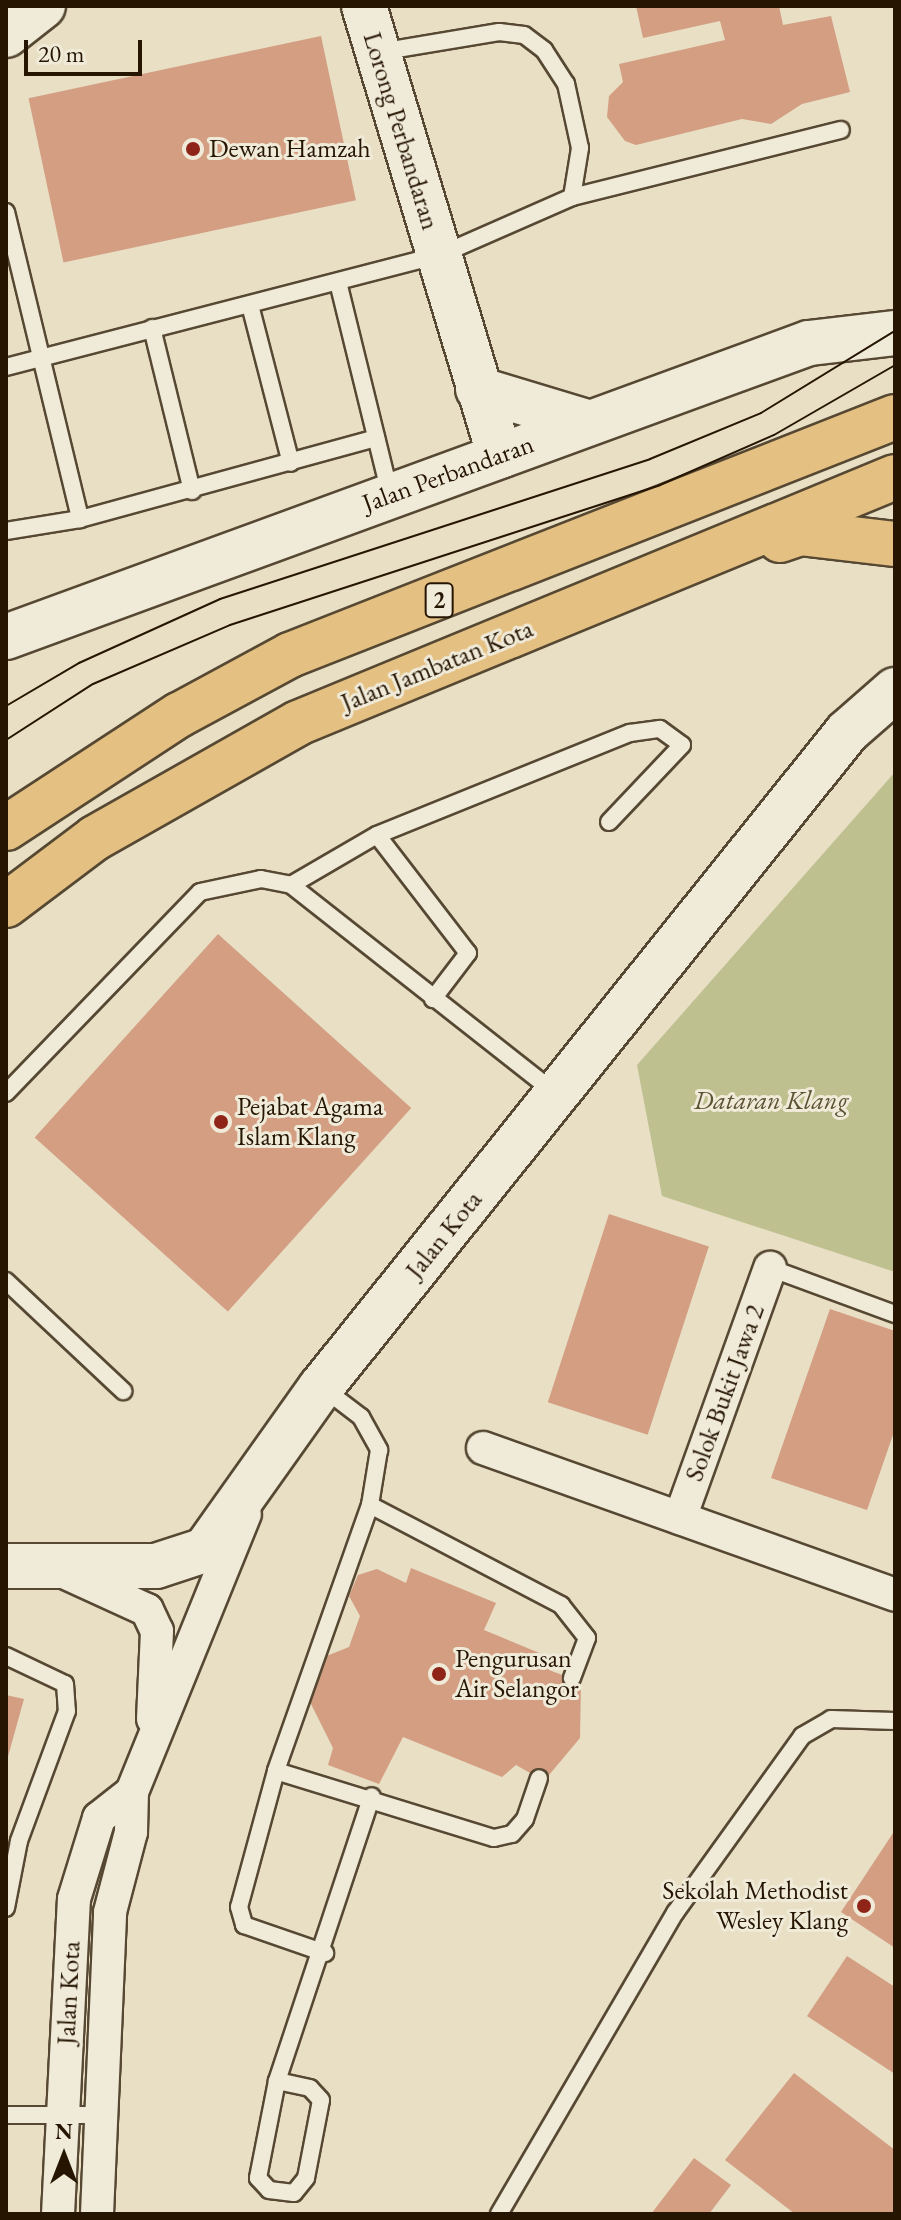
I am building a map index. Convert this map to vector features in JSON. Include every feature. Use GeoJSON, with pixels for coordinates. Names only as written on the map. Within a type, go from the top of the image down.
{"type":"FeatureCollection","features":[{"type":"Feature","properties":{"kind":"highway","name":"2"},"geometry":{"type":"LineString","coordinates":[[6,828],[179,715],[290,655],[895,417]]}},
{"type":"Feature","properties":{"kind":"highway","name":"Jalan Jambatan Kota"},"geometry":{"type":"LineString","coordinates":[[6,905],[95,838],[298,723],[895,477]]}},
{"type":"Feature","properties":{"kind":"highway"},"geometry":{"type":"LineString","coordinates":[[533,626],[800,533],[895,544]]}},
{"type":"Feature","properties":{"kind":"street"},"geometry":{"type":"LineString","coordinates":[[6,35],[43,6]]}},
{"type":"Feature","properties":{"kind":"street","name":"Lorong Perbandaran"},"geometry":{"type":"LineString","coordinates":[[364,6],[389,35],[440,255],[500,456]]}},
{"type":"Feature","properties":{"kind":"street","name":"Jalan Perbandaran"},"geometry":{"type":"LineString","coordinates":[[11,634],[587,422],[828,338],[895,333]]}},
{"type":"Feature","properties":{"kind":"street"},"geometry":{"type":"LineString","coordinates":[[478,389],[587,422]]}},
{"type":"Feature","properties":{"kind":"street","name":"Jalan Kota"},"geometry":{"type":"LineString","coordinates":[[847,732],[861,692],[895,657]]}},
{"type":"Feature","properties":{"kind":"street","name":"Jalan Kota"},"geometry":{"type":"LineString","coordinates":[[97,2214],[110,1912],[131,1832],[132,1792],[265,1464],[321,1387],[847,732],[895,690]]}},
{"type":"Feature","properties":{"kind":"street","name":"Solok Bukit Jawa 2"},"geometry":{"type":"LineString","coordinates":[[680,1518],[770,1268]]}},
{"type":"Feature","properties":{"kind":"street"},"geometry":{"type":"LineString","coordinates":[[483,1448],[895,1595]]}},
{"type":"Feature","properties":{"kind":"street"},"geometry":{"type":"LineString","coordinates":[[6,1566],[63,1572],[156,1566],[205,1550],[265,1464]]}},
{"type":"Feature","properties":{"kind":"street"},"geometry":{"type":"LineString","coordinates":[[63,1572],[147,1610],[157,1631],[151,1747]]}},
{"type":"Feature","properties":{"kind":"street","name":"Jalan Kota"},"geometry":{"type":"LineString","coordinates":[[58,2214],[74,1899],[99,1818],[132,1792]]}},
{"type":"Feature","properties":{"kind":"lane"},"geometry":{"type":"LineString","coordinates":[[389,35],[499,32],[524,35],[544,50],[566,84],[580,148],[572,197]]}},
{"type":"Feature","properties":{"kind":"lane"},"geometry":{"type":"LineString","coordinates":[[6,367],[39,356],[440,255],[572,197],[841,130]]}},
{"type":"Feature","properties":{"kind":"lane"},"geometry":{"type":"LineString","coordinates":[[6,212],[80,519]]}},
{"type":"Feature","properties":{"kind":"lane"},"geometry":{"type":"LineString","coordinates":[[338,282],[390,495]]}},
{"type":"Feature","properties":{"kind":"lane"},"geometry":{"type":"LineString","coordinates":[[250,305],[291,463]]}},
{"type":"Feature","properties":{"kind":"lane"},"geometry":{"type":"LineString","coordinates":[[828,338],[895,313]]}},
{"type":"Feature","properties":{"kind":"lane"},"geometry":{"type":"LineString","coordinates":[[152,328],[192,491]]}},
{"type":"Feature","properties":{"kind":"lane"},"geometry":{"type":"LineString","coordinates":[[6,531],[80,519],[192,491],[376,438]]}},
{"type":"Feature","properties":{"kind":"lane"},"geometry":{"type":"LineString","coordinates":[[291,885],[377,835],[630,733],[660,729],[682,745],[609,822]]}},
{"type":"Feature","properties":{"kind":"lane"},"geometry":{"type":"LineString","coordinates":[[377,835],[468,953],[433,999]]}},
{"type":"Feature","properties":{"kind":"lane"},"geometry":{"type":"LineString","coordinates":[[6,1093],[200,892],[261,879],[291,885],[557,1094]]}},
{"type":"Feature","properties":{"kind":"lane"},"geometry":{"type":"LineString","coordinates":[[770,1268],[895,1314]]}},
{"type":"Feature","properties":{"kind":"lane"},"geometry":{"type":"LineString","coordinates":[[6,1281],[123,1391]]}},
{"type":"Feature","properties":{"kind":"lane"},"geometry":{"type":"LineString","coordinates":[[321,1387],[361,1417],[379,1450],[370,1505],[276,1771],[239,1907],[244,1925],[325,1953]]}},
{"type":"Feature","properties":{"kind":"lane"},"geometry":{"type":"LineString","coordinates":[[370,1505],[561,1605],[587,1638],[572,1678]]}},
{"type":"Feature","properties":{"kind":"lane"},"geometry":{"type":"LineString","coordinates":[[6,1656],[65,1684],[67,1711],[19,1841],[6,1908]]}},
{"type":"Feature","properties":{"kind":"lane"},"geometry":{"type":"LineString","coordinates":[[499,2214],[675,1913],[802,1736],[831,1719],[895,1721]]}},
{"type":"Feature","properties":{"kind":"lane"},"geometry":{"type":"LineString","coordinates":[[276,1771],[372,1796],[494,1838],[512,1834],[525,1819],[539,1778]]}},
{"type":"Feature","properties":{"kind":"lane"},"geometry":{"type":"LineString","coordinates":[[277,2081],[310,2088],[321,2100],[306,2178],[294,2193],[269,2190],[258,2178],[277,2081],[325,1953],[372,1796]]}},
{"type":"Feature","properties":{"kind":"lane"},"geometry":{"type":"LineString","coordinates":[[6,2115],[100,2115]]}},
{"type":"Feature","properties":{"kind":"green space","name":"Dataran Klang"},"geometry":{"type":"Polygon","coordinates":[[[895,772],[895,1272],[662,1196],[637,1065],[895,772]]]}},
{"type":"Feature","properties":{"kind":"building"},"geometry":{"type":"Polygon","coordinates":[[[636,6],[779,6],[783,25],[831,16],[850,92],[802,104],[771,124],[742,119],[636,145],[625,141],[607,117],[609,96],[623,82],[619,64],[725,40],[720,21],[643,38],[636,6]]]}},
{"type":"Feature","properties":{"kind":"building","name":"Dewan Hamzah"},"geometry":{"type":"Polygon","coordinates":[[[321,36],[356,200],[63,262],[29,98],[321,36]]]}},
{"type":"Feature","properties":{"kind":"building","name":"Pejabat Agama Islam Klang"},"geometry":{"type":"Polygon","coordinates":[[[218,934],[411,1108],[228,1312],[35,1138],[218,934]]]}},
{"type":"Feature","properties":{"kind":"building"},"geometry":{"type":"Polygon","coordinates":[[[609,1214],[709,1246],[648,1435],[548,1402],[609,1214]]]}},
{"type":"Feature","properties":{"kind":"building"},"geometry":{"type":"Polygon","coordinates":[[[830,1309],[895,1331],[895,1429],[867,1510],[771,1478],[830,1309]]]}},
{"type":"Feature","properties":{"kind":"building","name":"Pengurusan Air Selangor"},"geometry":{"type":"Polygon","coordinates":[[[411,1568],[496,1603],[484,1630],[549,1657],[549,1670],[581,1682],[580,1738],[544,1781],[516,1765],[502,1777],[403,1737],[379,1784],[328,1765],[333,1748],[308,1698],[324,1657],[349,1647],[360,1616],[349,1596],[358,1575],[377,1569],[406,1583],[411,1568]]]}},
{"type":"Feature","properties":{"kind":"building"},"geometry":{"type":"Polygon","coordinates":[[[6,1695],[24,1699],[7,1760],[6,1760],[6,1695]]]}},
{"type":"Feature","properties":{"kind":"building"},"geometry":{"type":"Polygon","coordinates":[[[895,1830],[895,1948],[841,1912],[895,1830]]]}},
{"type":"Feature","properties":{"kind":"building"},"geometry":{"type":"Polygon","coordinates":[[[847,1956],[895,1987],[895,2074],[807,2016],[847,1956]]]}},
{"type":"Feature","properties":{"kind":"building"},"geometry":{"type":"Polygon","coordinates":[[[794,2073],[895,2150],[895,2214],[795,2214],[725,2160],[794,2073]]]}},
{"type":"Feature","properties":{"kind":"building"},"geometry":{"type":"Polygon","coordinates":[[[694,2158],[731,2185],[709,2214],[651,2214],[694,2158]]]}},
{"type":"Feature","properties":{"kind":"tram line"},"geometry":{"type":"LineString","coordinates":[[6,706],[79,663],[220,599],[650,459],[761,413],[895,331]]}},
{"type":"Feature","properties":{"kind":"tram line"},"geometry":{"type":"LineString","coordinates":[[6,740],[93,684],[230,625],[660,485],[774,435],[895,365]]}},
{"type":"Feature","properties":{"kind":"place","name":"Dewan Hamzah"},"geometry":{"type":"Point","coordinates":[193,149]}},
{"type":"Feature","properties":{"kind":"place","name":"Pejabat Agama Islam Klang"},"geometry":{"type":"Point","coordinates":[221,1122]}},
{"type":"Feature","properties":{"kind":"place","name":"Pengurusan Air Selangor"},"geometry":{"type":"Point","coordinates":[439,1674]}},
{"type":"Feature","properties":{"kind":"place","name":"Sekolah Methodist Wesley Klang"},"geometry":{"type":"Point","coordinates":[864,1906]}}]}
